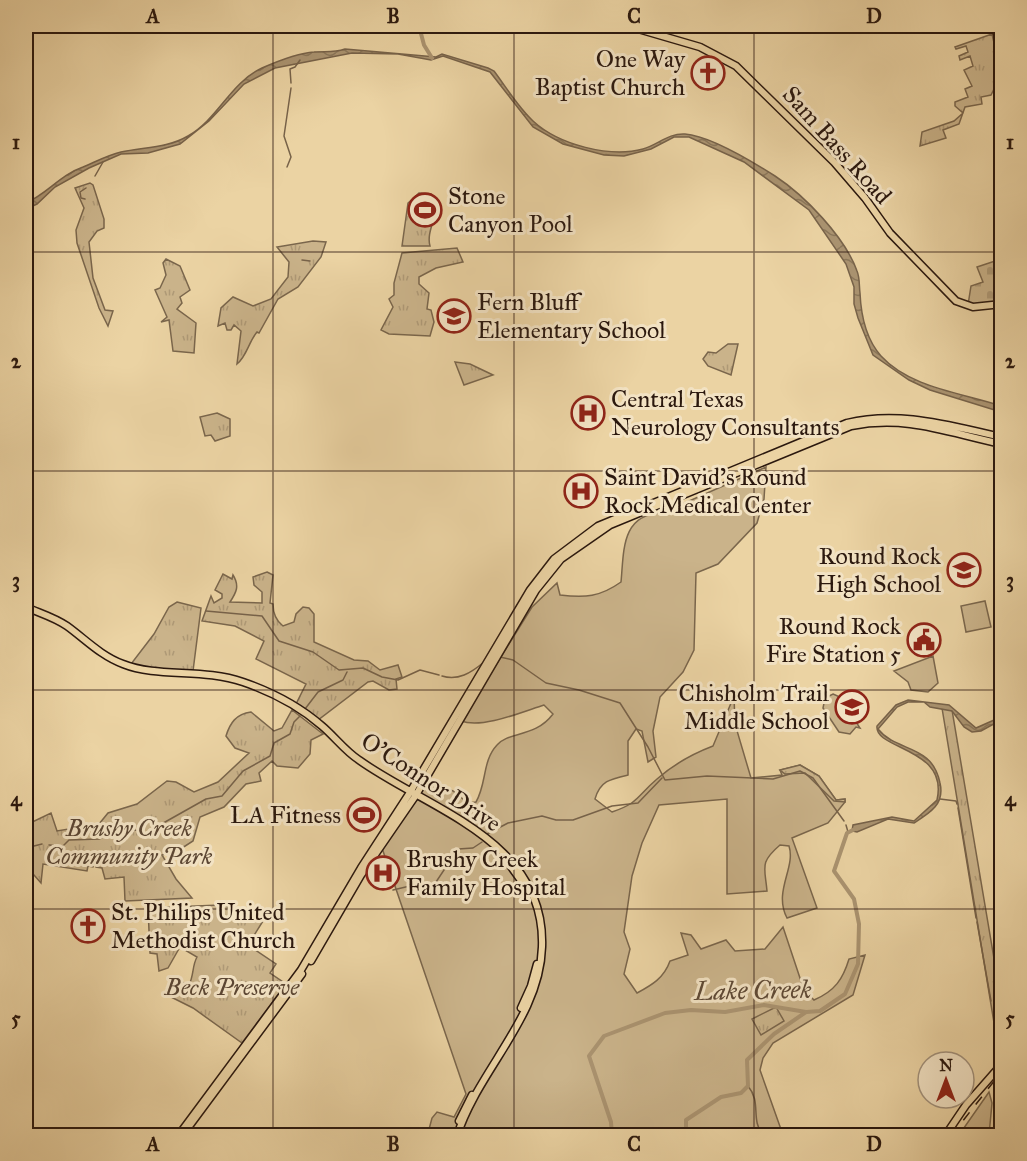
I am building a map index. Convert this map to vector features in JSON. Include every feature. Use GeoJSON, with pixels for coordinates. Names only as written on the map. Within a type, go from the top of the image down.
{"type":"FeatureCollection","features":[{"type":"Feature","properties":{"kind":"main road","name":"Sam Bass Road"},"geometry":{"type":"LineString","coordinates":[[628,26],[702,48],[736,66],[834,162],[865,198],[890,233],[956,301],[973,307],[1002,304]]}},
{"type":"Feature","properties":{"kind":"main road"},"geometry":{"type":"LineString","coordinates":[[413,794],[530,590],[554,558],[592,529],[730,470],[804,444],[831,431],[889,419]]}},
{"type":"Feature","properties":{"kind":"main road"},"geometry":{"type":"LineString","coordinates":[[486,673],[539,586],[558,562],[591,536],[637,511],[659,505],[855,421],[923,420],[1002,440]]}},
{"type":"Feature","properties":{"kind":"main road"},"geometry":{"type":"LineString","coordinates":[[702,486],[730,470]]}},
{"type":"Feature","properties":{"kind":"main road"},"geometry":{"type":"LineString","coordinates":[[659,505],[687,491],[690,487]]}},
{"type":"Feature","properties":{"kind":"main road","name":"O'Connor Drive"},"geometry":{"type":"LineString","coordinates":[[26,609],[58,625],[104,658],[127,670],[214,678],[269,695],[316,725],[359,765],[413,794]]}},
{"type":"Feature","properties":{"kind":"main road","name":"O'Connor Drive"},"geometry":{"type":"LineString","coordinates":[[26,609],[63,623],[108,657],[128,666],[216,675],[265,690],[308,715],[350,754],[379,775],[391,780],[477,835],[498,852],[522,881],[537,927],[538,955],[531,986],[462,1112],[455,1136]]}},
{"type":"Feature","properties":{"kind":"main road"},"geometry":{"type":"LineString","coordinates":[[181,1136],[270,1017],[413,794],[481,683],[506,632]]}},
{"type":"Feature","properties":{"kind":"main road"},"geometry":{"type":"LineString","coordinates":[[481,683],[482,673],[495,651]]}},
{"type":"Feature","properties":{"kind":"main road"},"geometry":{"type":"LineString","coordinates":[[181,1136],[250,1046],[319,948],[368,861]]}},
{"type":"Feature","properties":{"kind":"main road"},"geometry":{"type":"LineString","coordinates":[[945,1136],[966,1105],[1002,1064]]}},
{"type":"Feature","properties":{"kind":"green space"},"geometry":{"type":"Polygon","coordinates":[[[992,34],[1001,73],[1001,85],[995,87],[991,95],[981,97],[982,104],[965,107],[963,113],[955,106],[955,102],[968,97],[965,89],[972,86],[964,70],[973,66],[970,56],[960,60],[959,56],[968,52],[966,46],[956,49],[955,47],[992,34]]]}},
{"type":"Feature","properties":{"kind":"green space"},"geometry":{"type":"Polygon","coordinates":[[[963,113],[959,124],[943,130],[946,138],[920,146],[922,132],[954,121],[963,113]]]}},
{"type":"Feature","properties":{"kind":"green space"},"geometry":{"type":"Polygon","coordinates":[[[90,183],[93,185],[104,219],[104,228],[97,231],[89,242],[93,278],[105,310],[113,311],[108,326],[99,308],[77,243],[76,230],[84,208],[75,188],[90,183]]]}},
{"type":"Feature","properties":{"kind":"green space"},"geometry":{"type":"Polygon","coordinates":[[[419,193],[431,194],[436,206],[430,233],[430,246],[402,246],[408,203],[419,193]]]}},
{"type":"Feature","properties":{"kind":"green space"},"geometry":{"type":"Polygon","coordinates":[[[313,241],[326,242],[321,257],[298,287],[278,299],[259,333],[257,332],[254,336],[237,364],[241,331],[234,325],[231,330],[227,330],[225,323],[218,326],[221,308],[233,297],[253,306],[271,299],[288,277],[289,262],[277,247],[313,241]]]}},
{"type":"Feature","properties":{"kind":"green space"},"geometry":{"type":"Polygon","coordinates":[[[457,248],[463,262],[436,268],[419,277],[419,284],[429,293],[427,309],[431,310],[434,322],[430,336],[389,334],[381,330],[393,307],[389,299],[394,295],[394,283],[402,253],[457,248]]]}},
{"type":"Feature","properties":{"kind":"green space"},"geometry":{"type":"Polygon","coordinates":[[[166,259],[180,266],[190,290],[180,297],[182,303],[177,309],[196,323],[194,353],[173,351],[169,320],[161,322],[167,317],[155,290],[160,288],[166,275],[163,263],[166,259]]]}},
{"type":"Feature","properties":{"kind":"green space"},"geometry":{"type":"Polygon","coordinates":[[[1001,259],[1001,303],[968,305],[971,286],[983,282],[977,267],[1001,259]]]}},
{"type":"Feature","properties":{"kind":"green space"},"geometry":{"type":"Polygon","coordinates":[[[728,344],[738,344],[731,375],[708,366],[703,359],[708,352],[716,353],[728,344]]]}},
{"type":"Feature","properties":{"kind":"green space"},"geometry":{"type":"Polygon","coordinates":[[[455,362],[470,364],[493,375],[464,385],[455,362]]]}},
{"type":"Feature","properties":{"kind":"green space"},"geometry":{"type":"Polygon","coordinates":[[[217,413],[230,419],[230,436],[215,441],[211,435],[205,436],[200,417],[217,413]]]}},
{"type":"Feature","properties":{"kind":"green space"},"geometry":{"type":"Polygon","coordinates":[[[766,467],[764,499],[757,523],[718,564],[696,573],[694,650],[683,672],[660,697],[653,731],[656,757],[648,762],[642,731],[636,729],[628,741],[628,775],[607,782],[600,788],[595,799],[612,812],[621,809],[633,802],[677,764],[713,746],[734,696],[735,724],[751,778],[782,775],[780,770],[800,765],[819,776],[836,800],[845,799],[828,823],[792,838],[817,908],[787,918],[782,898],[790,863],[789,846],[780,845],[766,861],[767,891],[727,894],[727,799],[659,805],[642,843],[632,876],[624,932],[630,949],[624,974],[637,993],[657,980],[670,961],[688,955],[681,933],[691,935],[701,949],[726,940],[735,951],[765,949],[783,927],[804,990],[814,1000],[837,984],[849,959],[865,955],[853,995],[773,1043],[763,1058],[760,1070],[783,1135],[413,1135],[428,1133],[432,1118],[437,1112],[454,1117],[466,1094],[382,848],[423,789],[436,784],[453,791],[468,803],[476,802],[489,758],[497,745],[508,738],[531,731],[546,722],[553,714],[544,705],[491,721],[470,723],[461,721],[532,607],[557,583],[560,595],[569,596],[592,595],[613,587],[621,582],[627,536],[639,520],[649,515],[662,513],[766,467]]]}},
{"type":"Feature","properties":{"kind":"green space"},"geometry":{"type":"Polygon","coordinates":[[[267,572],[273,575],[270,603],[273,604],[275,616],[280,624],[283,626],[294,622],[296,614],[303,607],[309,608],[314,614],[314,642],[354,660],[368,661],[380,670],[398,665],[402,677],[396,679],[397,689],[389,690],[373,681],[368,682],[318,720],[296,704],[306,684],[256,659],[264,641],[235,626],[202,621],[211,596],[214,603],[222,598],[222,594],[215,590],[223,574],[232,579],[233,575],[237,586],[230,602],[262,603],[262,592],[254,585],[253,577],[267,572]]]}},
{"type":"Feature","properties":{"kind":"green space"},"geometry":{"type":"Polygon","coordinates":[[[985,601],[991,627],[966,632],[961,606],[985,601]]]}},
{"type":"Feature","properties":{"kind":"green space"},"geometry":{"type":"Polygon","coordinates":[[[177,602],[201,608],[193,671],[149,669],[131,664],[154,634],[169,607],[177,602]]]}},
{"type":"Feature","properties":{"kind":"green space"},"geometry":{"type":"Polygon","coordinates":[[[933,656],[938,683],[928,692],[911,690],[908,682],[894,671],[933,656]]]}},
{"type":"Feature","properties":{"kind":"green space"},"geometry":{"type":"Polygon","coordinates":[[[833,694],[840,697],[860,728],[856,727],[850,734],[839,732],[823,708],[825,698],[833,694]]]}},
{"type":"Feature","properties":{"kind":"green space"},"geometry":{"type":"Polygon","coordinates":[[[942,708],[952,710],[1001,1000],[1000,1059],[942,708]]]}},
{"type":"Feature","properties":{"kind":"green space","name":"Brushy Creek Community Park"},"geometry":{"type":"Polygon","coordinates":[[[292,710],[323,734],[311,740],[310,754],[298,768],[277,766],[272,761],[259,773],[261,781],[246,784],[224,807],[200,817],[193,841],[179,850],[162,855],[176,879],[192,898],[125,901],[124,877],[105,879],[102,868],[96,867],[95,861],[93,867],[88,866],[87,871],[43,864],[41,883],[26,866],[26,825],[51,813],[57,831],[99,824],[108,813],[137,804],[167,781],[176,782],[194,792],[218,782],[249,753],[235,748],[226,736],[234,720],[251,712],[274,731],[282,728],[292,710]]]}},
{"type":"Feature","properties":{"kind":"green space"},"geometry":{"type":"Polygon","coordinates":[[[800,765],[819,776],[836,800],[845,799],[845,802],[834,801],[805,773],[785,774],[780,770],[800,765]]]}},
{"type":"Feature","properties":{"kind":"green space","name":"Beck Preserve"},"geometry":{"type":"Polygon","coordinates":[[[220,905],[241,910],[263,921],[248,945],[276,964],[270,973],[286,984],[242,1043],[193,1008],[169,996],[169,988],[180,981],[189,985],[197,957],[180,947],[168,968],[159,971],[157,954],[150,953],[148,908],[220,905]]]}},
{"type":"Feature","properties":{"kind":"green space"},"geometry":{"type":"Polygon","coordinates":[[[776,1007],[784,1021],[761,1035],[752,1019],[776,1007]]]}},
{"type":"Feature","properties":{"kind":"green space"},"geometry":{"type":"Polygon","coordinates":[[[989,1092],[992,1103],[989,1135],[959,1135],[989,1092]]]}},
{"type":"Feature","properties":{"kind":"water"},"geometry":{"type":"Polygon","coordinates":[[[345,49],[436,57],[442,54],[488,68],[494,71],[533,121],[557,137],[585,147],[616,152],[630,151],[643,149],[673,135],[685,134],[707,139],[744,157],[775,176],[811,205],[843,244],[858,274],[865,327],[881,356],[893,367],[922,382],[1001,406],[1001,412],[930,390],[909,380],[873,355],[858,318],[854,304],[854,287],[846,264],[809,210],[744,162],[689,137],[674,137],[651,149],[624,156],[604,155],[563,144],[533,127],[490,72],[443,56],[431,60],[398,54],[352,53],[275,68],[244,84],[209,121],[180,144],[148,153],[121,154],[55,187],[37,204],[26,209],[26,203],[75,170],[116,153],[164,145],[188,136],[208,120],[241,83],[262,68],[301,54],[345,49]]]}},
{"type":"Feature","properties":{"kind":"water"},"geometry":{"type":"Polygon","coordinates":[[[908,700],[949,705],[976,728],[1001,717],[1001,720],[981,731],[972,732],[964,727],[952,711],[930,707],[924,702],[908,702],[897,707],[878,729],[886,737],[930,761],[940,783],[940,797],[931,811],[914,823],[888,819],[857,832],[852,831],[853,825],[892,817],[914,821],[937,800],[938,783],[932,769],[910,752],[879,734],[877,726],[896,705],[908,700]]]}},
{"type":"Feature","properties":{"kind":"waterway"},"geometry":{"type":"LineString","coordinates":[[419,26],[424,45],[432,58]]}},
{"type":"Feature","properties":{"kind":"waterway"},"geometry":{"type":"LineString","coordinates":[[291,83],[290,69],[295,67],[300,60]]}},
{"type":"Feature","properties":{"kind":"waterway"},"geometry":{"type":"LineString","coordinates":[[287,167],[291,157],[284,136],[291,88]]}},
{"type":"Feature","properties":{"kind":"waterway"},"geometry":{"type":"LineString","coordinates":[[95,176],[103,162]]}},
{"type":"Feature","properties":{"kind":"waterway"},"geometry":{"type":"LineString","coordinates":[[85,199],[81,198],[80,192],[86,188]]}},
{"type":"Feature","properties":{"kind":"waterway"},"geometry":{"type":"LineString","coordinates":[[302,260],[310,261]]}},
{"type":"Feature","properties":{"kind":"waterway"},"geometry":{"type":"LineString","coordinates":[[206,611],[262,616],[279,641],[313,652],[339,670],[363,668],[382,677],[398,680],[420,670],[439,675]]}},
{"type":"Feature","properties":{"kind":"waterway"},"geometry":{"type":"LineString","coordinates":[[500,657],[513,660],[546,683],[579,690],[620,703],[648,747],[665,780],[707,776],[773,779],[800,771],[813,778],[844,821]]}},
{"type":"Feature","properties":{"kind":"waterway"},"geometry":{"type":"LineString","coordinates":[[442,676],[464,675],[484,662]]}},
{"type":"Feature","properties":{"kind":"waterway"},"geometry":{"type":"LineString","coordinates":[[305,709],[318,692],[343,680],[347,672]]}},
{"type":"Feature","properties":{"kind":"waterway"},"geometry":{"type":"LineString","coordinates":[[149,831],[156,833],[158,826],[206,799],[222,796],[243,771],[270,756],[274,743],[290,734],[294,722],[300,716]]}},
{"type":"Feature","properties":{"kind":"waterway"},"geometry":{"type":"LineString","coordinates":[[487,834],[508,823],[542,816],[556,820],[573,820],[612,806],[638,803],[662,778]]}},
{"type":"Feature","properties":{"kind":"waterway"},"geometry":{"type":"LineString","coordinates":[[940,799],[956,801],[957,804]]}},
{"type":"Feature","properties":{"kind":"waterway"},"geometry":{"type":"LineString","coordinates":[[958,808],[976,918]]}},
{"type":"Feature","properties":{"kind":"waterway","name":"Lake Creek"},"geometry":{"type":"LineString","coordinates":[[846,825],[848,832]]}},
{"type":"Feature","properties":{"kind":"waterway"},"geometry":{"type":"LineString","coordinates":[[49,845],[63,846],[69,840],[99,839],[121,829],[144,831]]}},
{"type":"Feature","properties":{"kind":"waterway","name":"Lake Creek"},"geometry":{"type":"LineString","coordinates":[[612,1136],[611,1122],[589,1056],[604,1036],[665,1013],[691,1010],[725,1012],[764,1005],[806,1012],[820,1011],[845,994],[858,964],[859,924],[854,899],[834,871],[847,833],[855,829]]}},
{"type":"Feature","properties":{"kind":"waterway"},"geometry":{"type":"LineString","coordinates":[[393,890],[414,885],[432,888],[458,849],[473,848],[482,842]]}},
{"type":"Feature","properties":{"kind":"waterway"},"geometry":{"type":"LineString","coordinates":[[26,848],[42,844]]}},
{"type":"Feature","properties":{"kind":"waterway"},"geometry":{"type":"LineString","coordinates":[[977,922],[991,1001]]}},
{"type":"Feature","properties":{"kind":"waterway"},"geometry":{"type":"LineString","coordinates":[[686,1136],[686,1120],[721,1097],[741,1093],[748,1086],[747,1060],[774,1034],[806,1012]]}},
{"type":"Feature","properties":{"kind":"waterway"},"geometry":{"type":"LineString","coordinates":[[748,1086],[754,1098],[757,1123],[763,1136]]}},
{"type":"Feature","properties":{"kind":"waterway"},"geometry":{"type":"LineString","coordinates":[[762,1133],[773,1136]]}},
{"type":"Feature","properties":{"kind":"railway"},"geometry":{"type":"LineString","coordinates":[[991,26],[1002,67]]}},
{"type":"Feature","properties":{"kind":"railway"},"geometry":{"type":"LineString","coordinates":[[951,1136],[1002,1071]]}},
{"type":"Feature","properties":{"kind":"place","name":"One Way Baptist Church"},"geometry":{"type":"Point","coordinates":[708,73]}},
{"type":"Feature","properties":{"kind":"place","name":"Stone Canyon Pool"},"geometry":{"type":"Point","coordinates":[425,210]}},
{"type":"Feature","properties":{"kind":"place","name":"Fern Bluff Elementary School"},"geometry":{"type":"Point","coordinates":[454,316]}},
{"type":"Feature","properties":{"kind":"place","name":"Central Texas Neurology Consultants"},"geometry":{"type":"Point","coordinates":[588,413]}},
{"type":"Feature","properties":{"kind":"place","name":"Saint David's Round Rock Medical Center"},"geometry":{"type":"Point","coordinates":[581,491]}},
{"type":"Feature","properties":{"kind":"place","name":"Round Rock High School"},"geometry":{"type":"Point","coordinates":[964,570]}},
{"type":"Feature","properties":{"kind":"place","name":"Round Rock Fire Station 5"},"geometry":{"type":"Point","coordinates":[924,640]}},
{"type":"Feature","properties":{"kind":"place","name":"Chisholm Trail Middle School"},"geometry":{"type":"Point","coordinates":[852,707]}},
{"type":"Feature","properties":{"kind":"place","name":"LA Fitness"},"geometry":{"type":"Point","coordinates":[364,815]}},
{"type":"Feature","properties":{"kind":"place","name":"Brushy Creek Family Hospital"},"geometry":{"type":"Point","coordinates":[383,873]}},
{"type":"Feature","properties":{"kind":"place","name":"St. Philips United Methodist Church"},"geometry":{"type":"Point","coordinates":[88,926]}}]}
